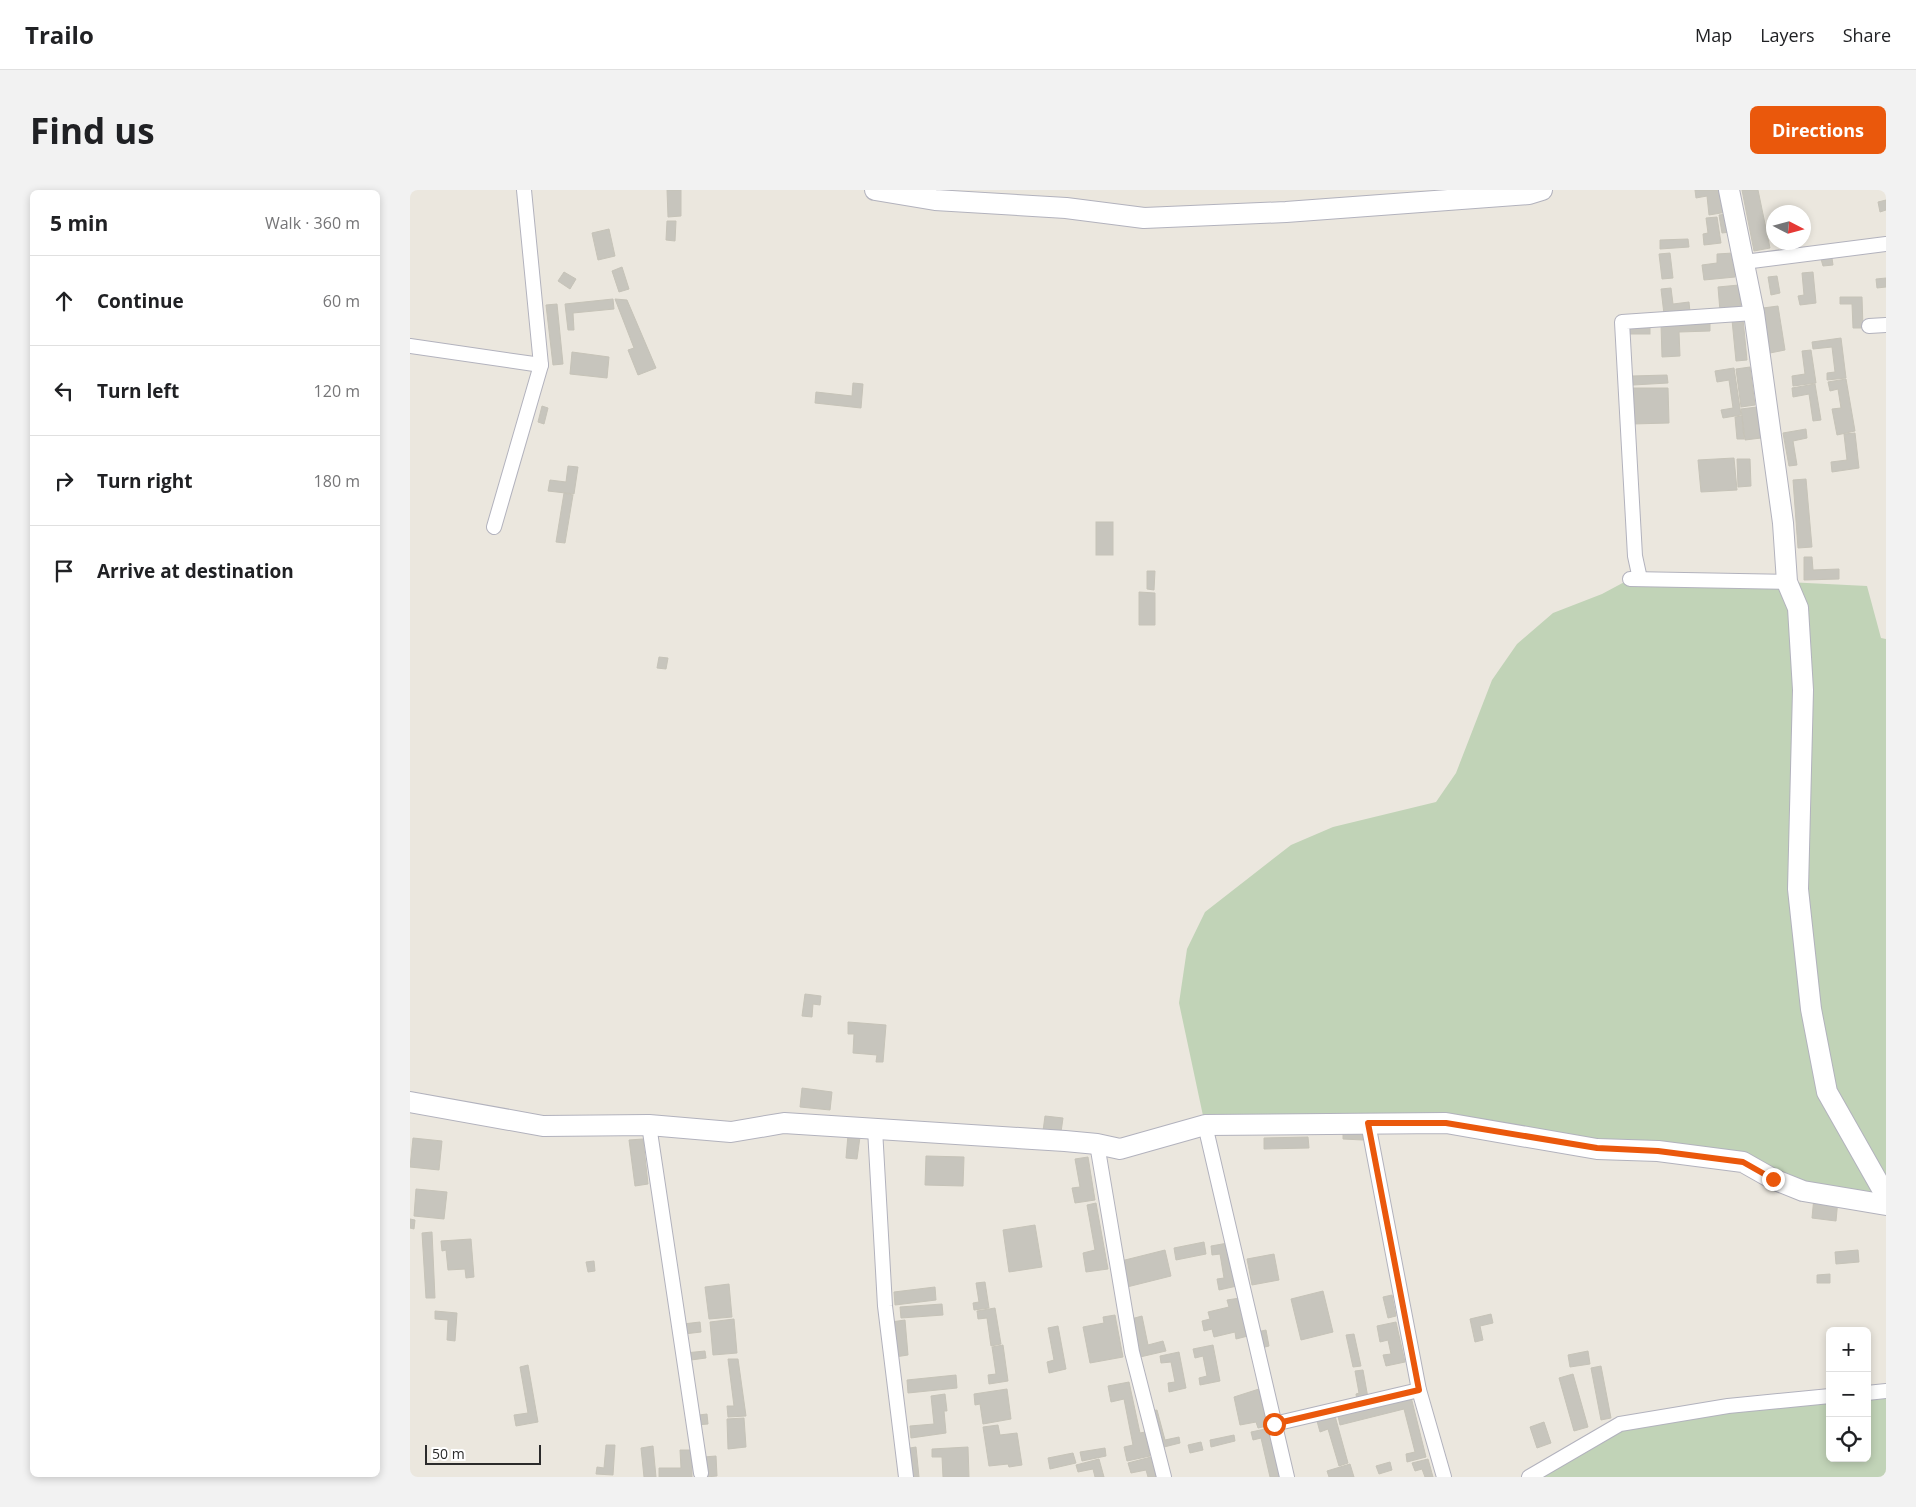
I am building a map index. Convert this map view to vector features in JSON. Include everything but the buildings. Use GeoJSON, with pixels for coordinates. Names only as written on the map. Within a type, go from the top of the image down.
{"type":"FeatureCollection","features":[{"type":"Feature","properties":{"kind":"street"},"geometry":{"type":"LineString","coordinates":[[494,527],[541,365],[524,190]]}},
{"type":"Feature","properties":{"kind":"street"},"geometry":{"type":"LineString","coordinates":[[875,190],[935,200],[1066,208],[1144,218],[1286,212],[1542,190]]}},
{"type":"Feature","properties":{"kind":"street"},"geometry":{"type":"LineString","coordinates":[[1729,190],[1754,313],[1783,523],[1787,582],[1798,608],[1803,690],[1798,889],[1811,1009],[1827,1092],[1886,1196]]}},
{"type":"Feature","properties":{"kind":"street"},"geometry":{"type":"LineString","coordinates":[[1744,262],[1886,244]]}},
{"type":"Feature","properties":{"kind":"street"},"geometry":{"type":"LineString","coordinates":[[1754,313],[1622,322],[1635,579],[1787,582]]}},
{"type":"Feature","properties":{"kind":"street"},"geometry":{"type":"LineString","coordinates":[[1869,326],[1886,325]]}},
{"type":"Feature","properties":{"kind":"street"},"geometry":{"type":"LineString","coordinates":[[410,346],[541,365]]}},
{"type":"Feature","properties":{"kind":"street"},"geometry":{"type":"LineString","coordinates":[[410,1102],[543,1126],[650,1125],[731,1132],[784,1123],[1097,1144],[1120,1149],[1205,1125],[1446,1123],[1597,1148],[1658,1151],[1743,1162],[1773,1179],[1804,1191],[1886,1205]]}},
{"type":"Feature","properties":{"kind":"street"},"geometry":{"type":"LineString","coordinates":[[1368,1123],[1419,1390],[1444,1477]]}},
{"type":"Feature","properties":{"kind":"street"},"geometry":{"type":"LineString","coordinates":[[650,1125],[701,1473]]}},
{"type":"Feature","properties":{"kind":"street"},"geometry":{"type":"LineString","coordinates":[[1205,1125],[1287,1477]]}},
{"type":"Feature","properties":{"kind":"street"},"geometry":{"type":"LineString","coordinates":[[875,1129],[885,1306],[906,1477]]}},
{"type":"Feature","properties":{"kind":"street"},"geometry":{"type":"LineString","coordinates":[[1097,1144],[1132,1352],[1164,1477]]}},
{"type":"Feature","properties":{"kind":"street"},"geometry":{"type":"LineString","coordinates":[[1274,1424],[1419,1390]]}},
{"type":"Feature","properties":{"kind":"street"},"geometry":{"type":"LineString","coordinates":[[1871,1393],[1886,1391]]}},
{"type":"Feature","properties":{"kind":"street"},"geometry":{"type":"LineString","coordinates":[[1529,1477],[1620,1424],[1728,1406],[1826,1396]]}},
{"type":"Feature","properties":{"kind":"green space"},"geometry":{"type":"Polygon","coordinates":[[[1630,579],[1787,582],[1867,586],[1881,638],[1886,639],[1886,1205],[1803,1191],[1743,1162],[1504,1132],[1205,1125],[1179,1003],[1187,949],[1205,912],[1291,845],[1333,827],[1436,802],[1456,773],[1492,680],[1517,644],[1553,613],[1602,594],[1630,579]]]}},
{"type":"Feature","properties":{"kind":"green space"},"geometry":{"type":"Polygon","coordinates":[[[1886,1391],[1886,1477],[1529,1477],[1620,1424],[1826,1397],[1826,1462],[1871,1462],[1871,1393],[1886,1391]]]}},
{"type":"Feature","properties":{"kind":"route"},"geometry":{"type":"LineString","coordinates":[[1274,1424],[1419,1390],[1368,1123],[1446,1123],[1597,1148],[1658,1151],[1743,1162],[1773,1179]]}}]}
